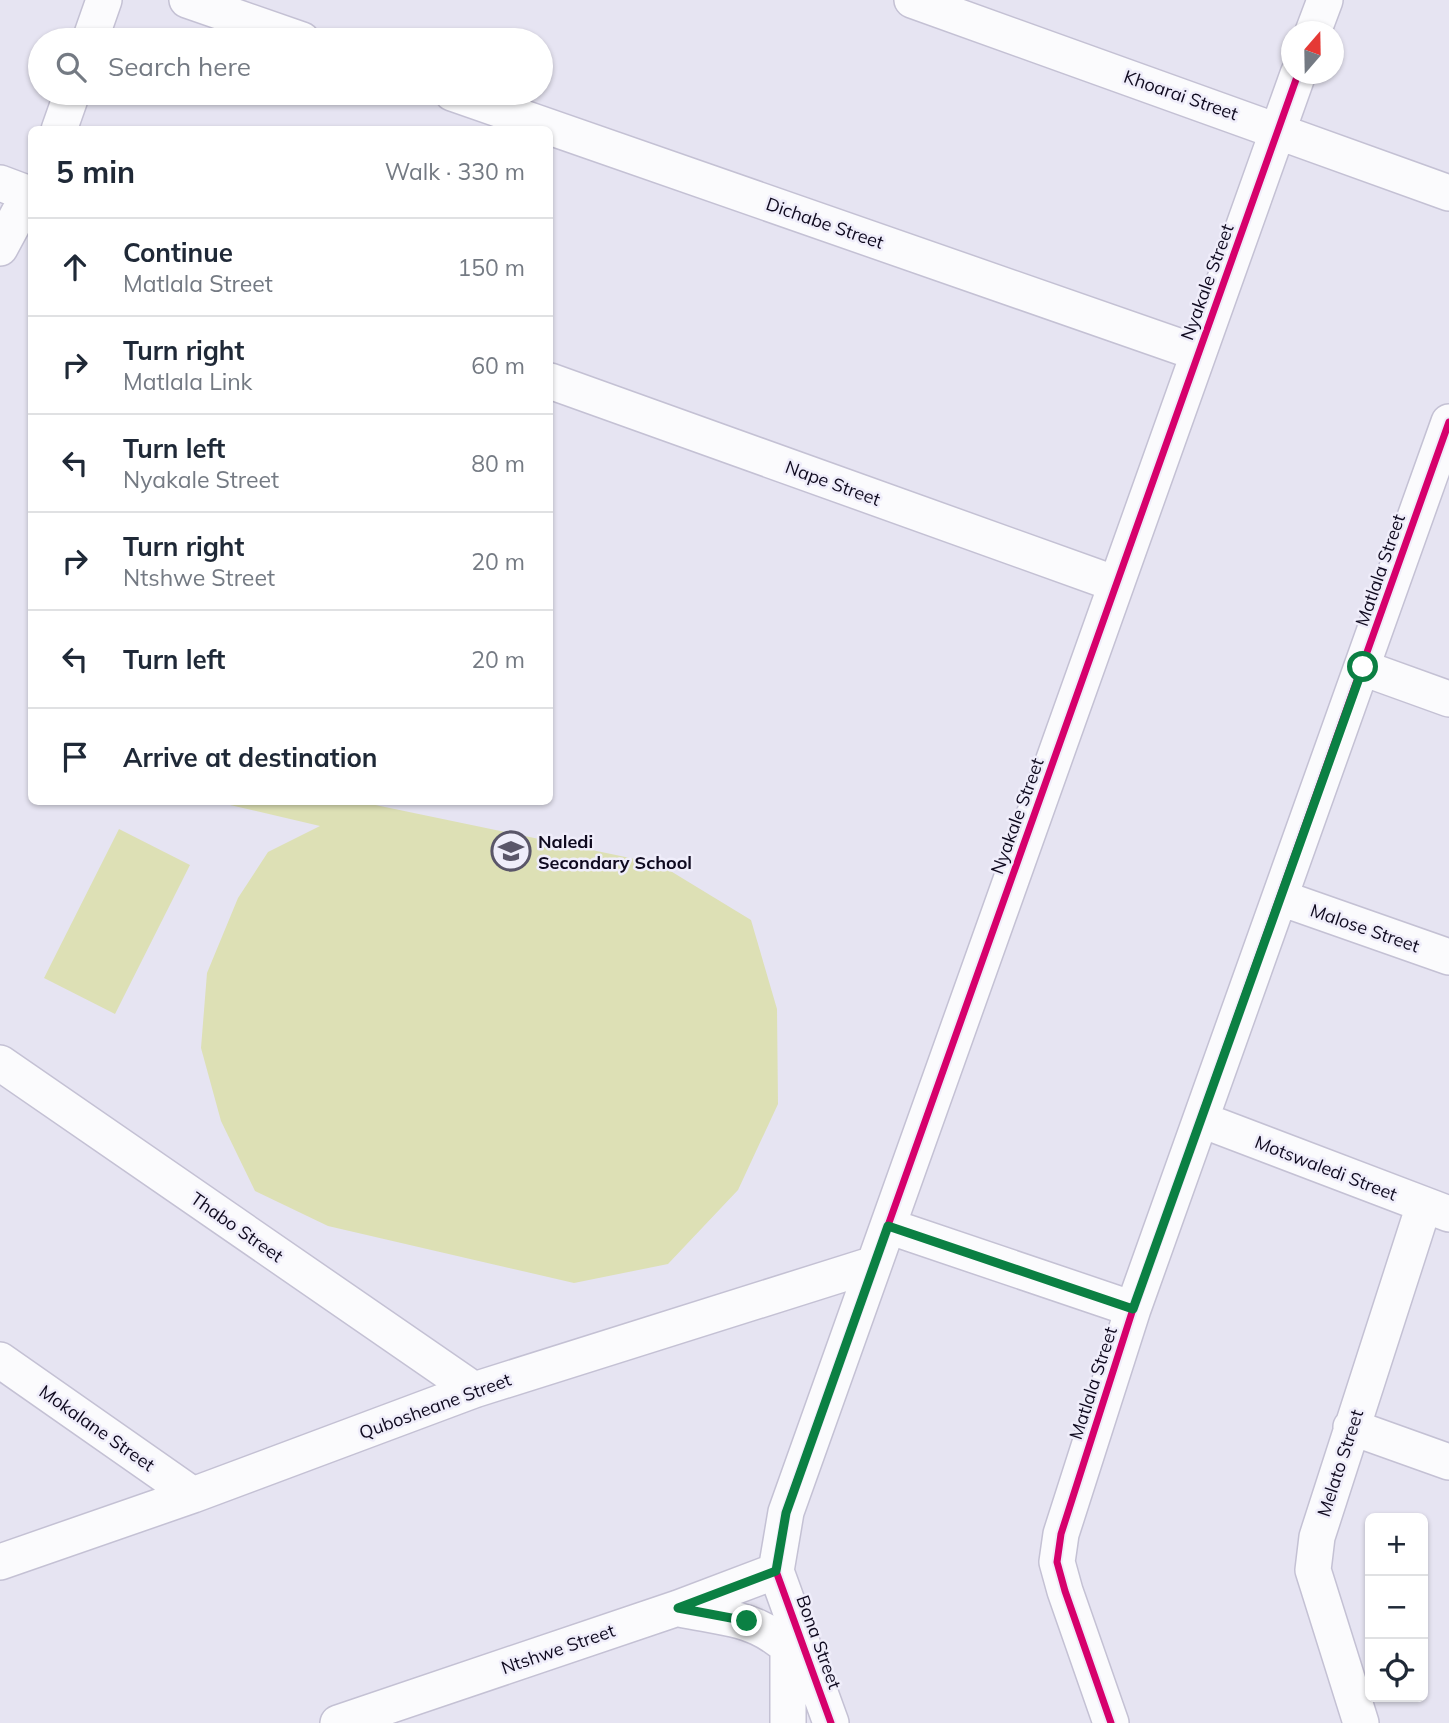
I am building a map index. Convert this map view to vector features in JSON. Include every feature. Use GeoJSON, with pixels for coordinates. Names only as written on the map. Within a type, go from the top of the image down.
{"type":"FeatureCollection","features":[{"type":"Feature","properties":{"kind":"street"},"geometry":{"type":"LineString","coordinates":[[94,28],[104,0]]}},
{"type":"Feature","properties":{"kind":"street"},"geometry":{"type":"LineString","coordinates":[[187,0],[268,28]]}},
{"type":"Feature","properties":{"kind":"street","name":"Khoarai Street"},"geometry":{"type":"LineString","coordinates":[[912,0],[1278,129],[1449,193]]}},
{"type":"Feature","properties":{"kind":"street"},"geometry":{"type":"LineString","coordinates":[[1317,21],[1325,0]]}},
{"type":"Feature","properties":{"kind":"street","name":"Nyakale Street"},"geometry":{"type":"LineString","coordinates":[[776,1571],[786,1513],[1294,84]]}},
{"type":"Feature","properties":{"kind":"street"},"geometry":{"type":"LineString","coordinates":[[60,126],[68,105]]}},
{"type":"Feature","properties":{"kind":"street","name":"Dichabe Street"},"geometry":{"type":"LineString","coordinates":[[486,105],[546,126]]}},
{"type":"Feature","properties":{"kind":"street","name":"Dichabe Street"},"geometry":{"type":"LineString","coordinates":[[553,128],[1198,354]]}},
{"type":"Feature","properties":{"kind":"street"},"geometry":{"type":"LineString","coordinates":[[0,248],[20,191]]}},
{"type":"Feature","properties":{"kind":"street","name":"Nape Street"},"geometry":{"type":"LineString","coordinates":[[553,382],[1116,584]]}},
{"type":"Feature","properties":{"kind":"street","name":"Matlala Street"},"geometry":{"type":"LineString","coordinates":[[1111,1723],[1065,1591],[1058,1562],[1061,1534],[1133,1309],[1447,435]]}},
{"type":"Feature","properties":{"kind":"street"},"geometry":{"type":"LineString","coordinates":[[1363,667],[1449,699]]}},
{"type":"Feature","properties":{"kind":"street","name":"Malose Street"},"geometry":{"type":"LineString","coordinates":[[1281,898],[1449,957]]}},
{"type":"Feature","properties":{"kind":"street","name":"Thabo Street"},"geometry":{"type":"LineString","coordinates":[[0,1063],[474,1390]]}},
{"type":"Feature","properties":{"kind":"street","name":"Motswaledi Street"},"geometry":{"type":"LineString","coordinates":[[1202,1120],[1436,1210]]}},
{"type":"Feature","properties":{"kind":"street","name":"Melato Street"},"geometry":{"type":"LineString","coordinates":[[1361,1723],[1313,1570],[1317,1537],[1351,1427],[1436,1210]]}},
{"type":"Feature","properties":{"kind":"street"},"geometry":{"type":"LineString","coordinates":[[888,1226],[1133,1309]]}},
{"type":"Feature","properties":{"kind":"street","name":"Qubosheane Street"},"geometry":{"type":"LineString","coordinates":[[0,1562],[193,1495],[474,1390],[874,1264]]}},
{"type":"Feature","properties":{"kind":"street","name":"Mokalane Street"},"geometry":{"type":"LineString","coordinates":[[0,1360],[193,1495]]}},
{"type":"Feature","properties":{"kind":"street"},"geometry":{"type":"LineString","coordinates":[[1351,1427],[1449,1462]]}},
{"type":"Feature","properties":{"kind":"street","name":"Ntshwe Street"},"geometry":{"type":"LineString","coordinates":[[338,1723],[678,1608],[776,1571]]}},
{"type":"Feature","properties":{"kind":"street","name":"Bona Street"},"geometry":{"type":"LineString","coordinates":[[776,1571],[831,1723]]}},
{"type":"Feature","properties":{"kind":"street"},"geometry":{"type":"LineString","coordinates":[[678,1608],[747,1621],[763,1628],[788,1646],[811,1670],[819,1690]]}},
{"type":"Feature","properties":{"kind":"street"},"geometry":{"type":"LineString","coordinates":[[788,1646],[788,1723]]}},
{"type":"Feature","properties":{"kind":"green space"},"geometry":{"type":"Polygon","coordinates":[[[230,805],[375,805],[659,864],[751,920],[777,1009],[778,1104],[738,1190],[668,1264],[574,1283],[328,1226],[255,1191],[221,1121],[201,1048],[207,973],[238,898],[268,852],[320,826],[230,805]]]}},
{"type":"Feature","properties":{"kind":"green space"},"geometry":{"type":"Polygon","coordinates":[[[119,829],[190,865],[115,1014],[44,978],[119,829]]]}},
{"type":"Feature","properties":{"kind":"cycle path"},"geometry":{"type":"LineString","coordinates":[[831,1723],[776,1571],[786,1512],[1294,84]]}},
{"type":"Feature","properties":{"kind":"cycle path"},"geometry":{"type":"LineString","coordinates":[[1111,1723],[1057,1562],[1061,1534],[1133,1309],[1449,422]]}},
{"type":"Feature","properties":{"kind":"place","name":"Naledi Secondary School"},"geometry":{"type":"Point","coordinates":[511,851]}},
{"type":"Feature","properties":{"kind":"route"},"geometry":{"type":"LineString","coordinates":[[747,1621],[678,1608],[776,1571],[779,1541],[786,1513],[888,1226],[1133,1309],[1363,667]]}}]}
